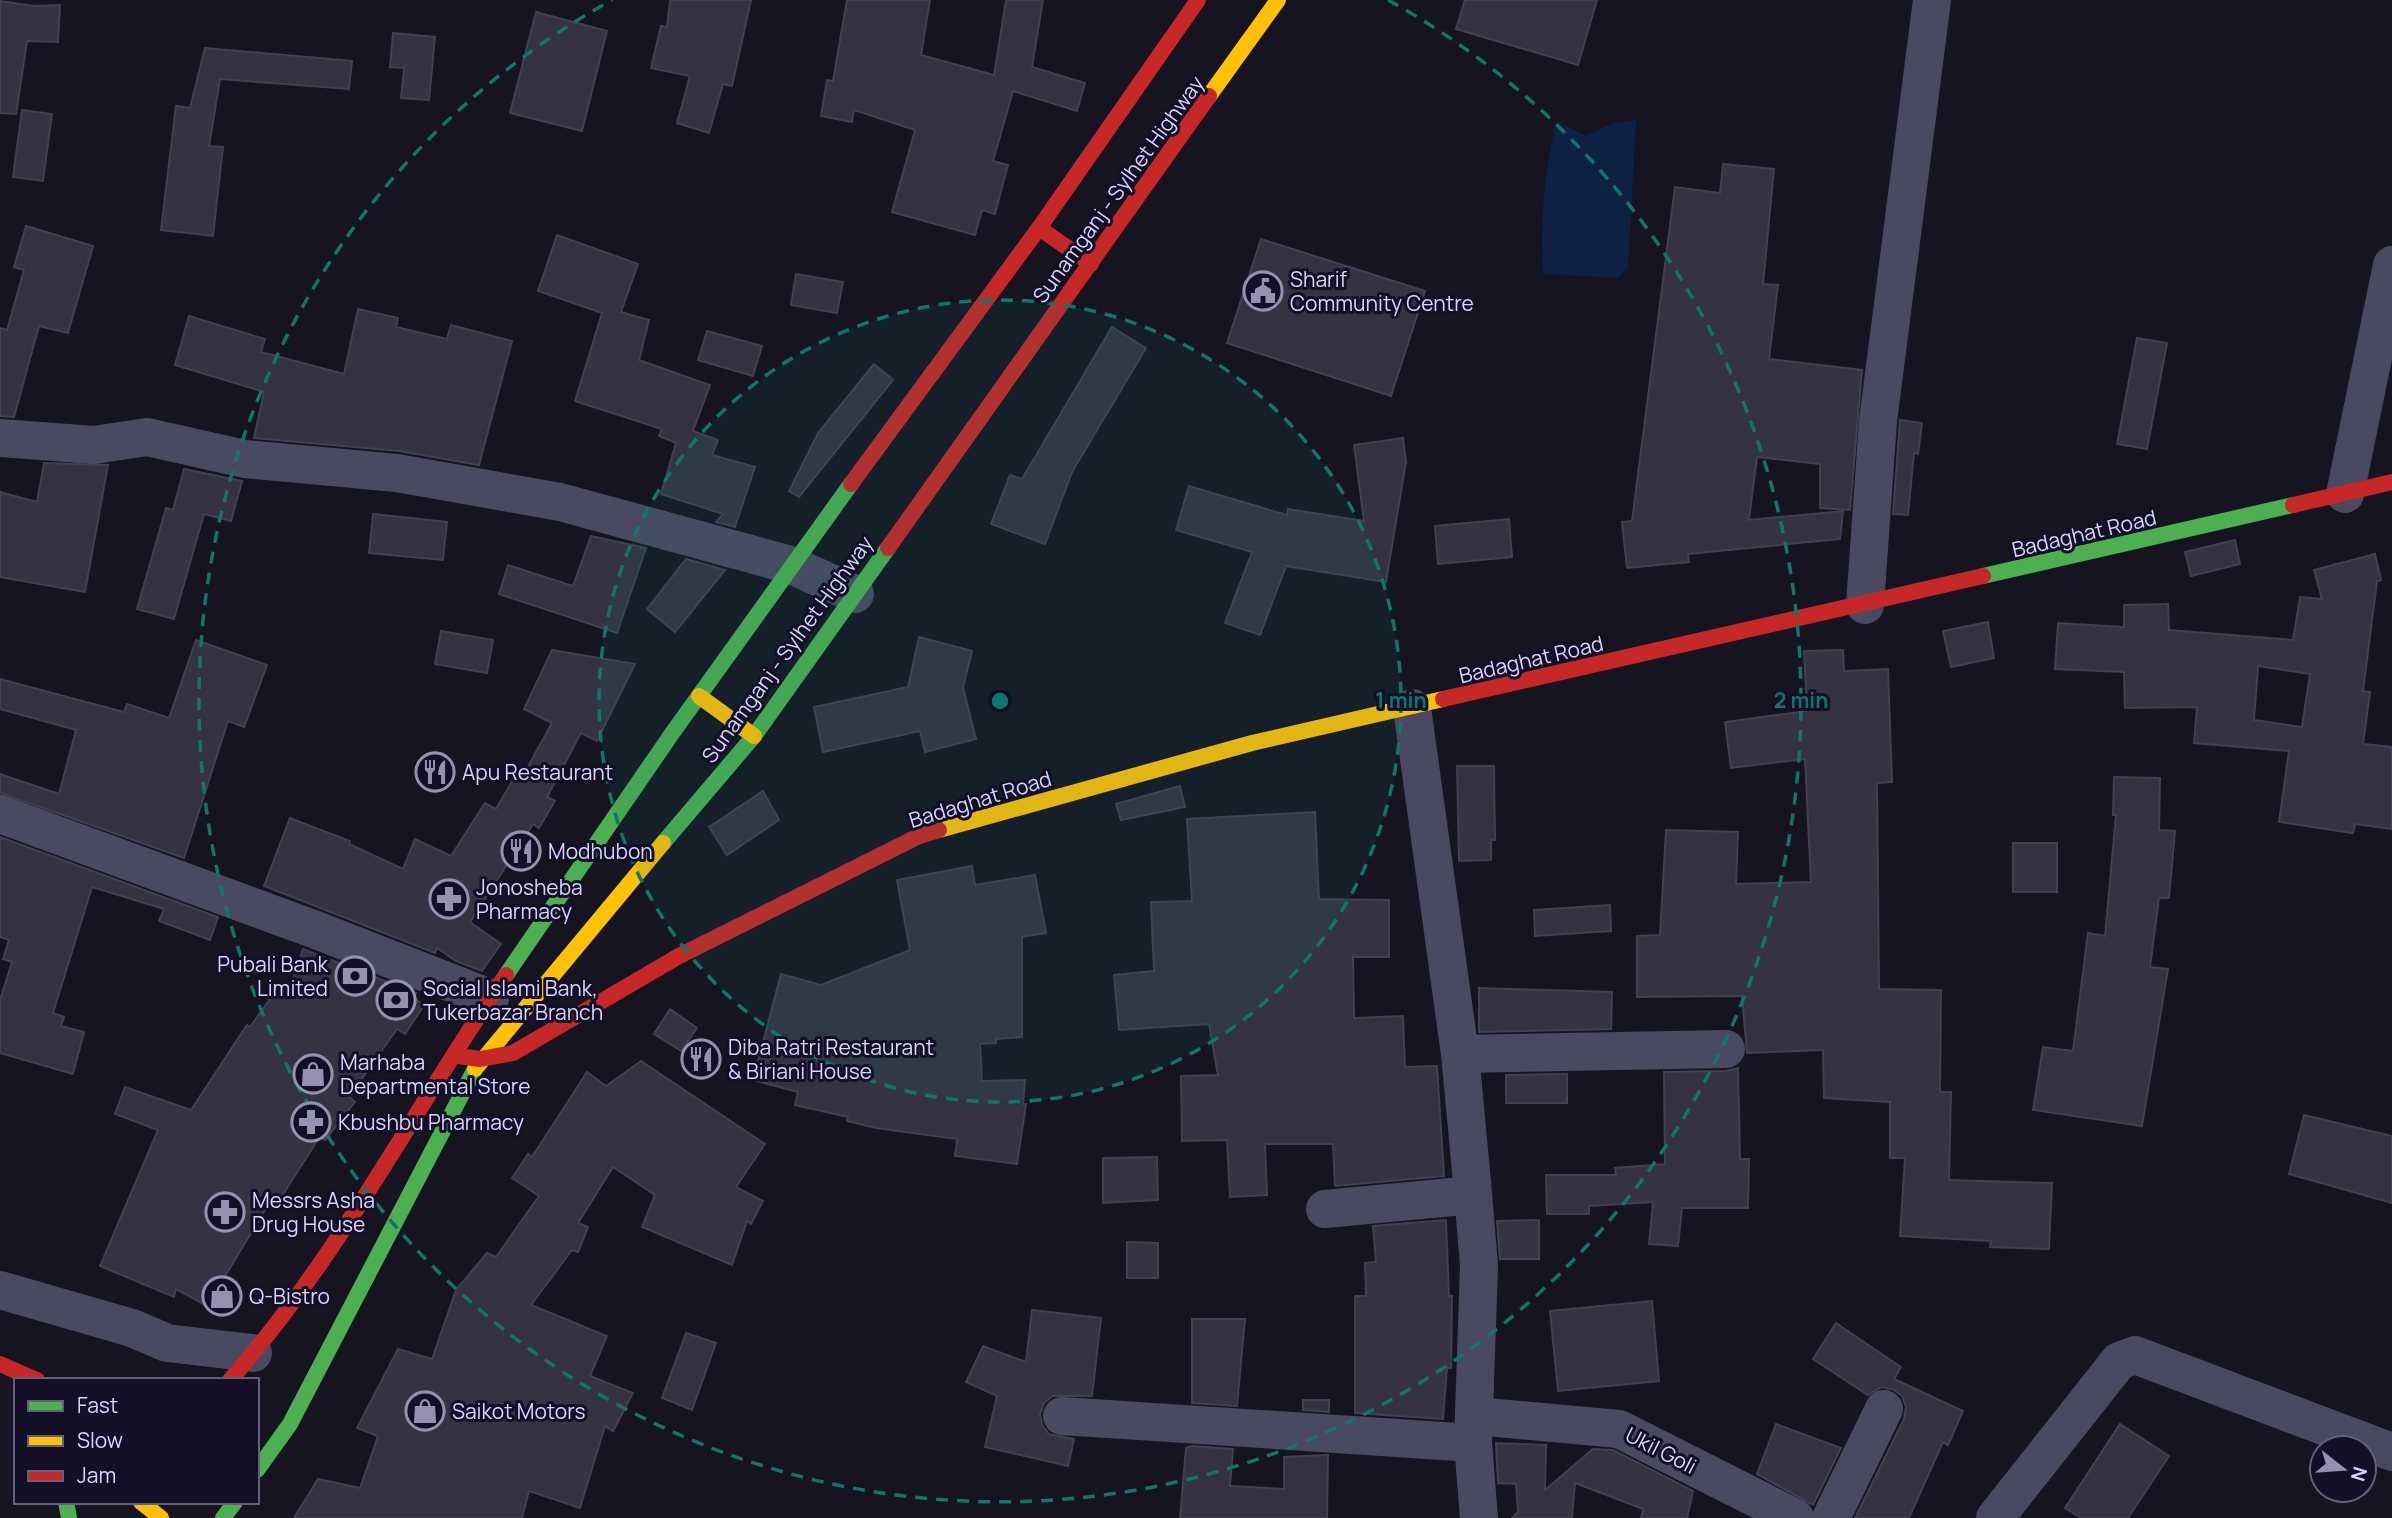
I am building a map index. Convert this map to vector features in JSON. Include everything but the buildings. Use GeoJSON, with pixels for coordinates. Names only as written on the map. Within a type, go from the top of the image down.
{"type":"FeatureCollection","features":[{"type":"Feature","properties":{"kind":"main road","name":"Sunamganj - Sylhet Highway"},"geometry":{"type":"LineString","coordinates":[[241,1366],[270,1335],[383,1167],[490,998],[699,696],[791,565],[1039,228],[1198,0]]}},
{"type":"Feature","properties":{"kind":"main road","name":"Sunamganj - Sylhet Highway"},"geometry":{"type":"LineString","coordinates":[[259,1467],[290,1424],[480,1059],[754,736],[1278,0]]}},
{"type":"Feature","properties":{"kind":"main road"},"geometry":{"type":"LineString","coordinates":[[1039,228],[1091,264]]}},
{"type":"Feature","properties":{"kind":"main road","name":"Badaghat Road"},"geometry":{"type":"LineString","coordinates":[[453,1055],[480,1059],[513,1053],[679,956],[919,836],[1252,743],[1865,605],[2392,482]]}},
{"type":"Feature","properties":{"kind":"main road"},"geometry":{"type":"LineString","coordinates":[[699,696],[754,736]]}},
{"type":"Feature","properties":{"kind":"main road"},"geometry":{"type":"LineString","coordinates":[[3,1366],[32,1378]]}},
{"type":"Feature","properties":{"kind":"main road"},"geometry":{"type":"LineString","coordinates":[[3,1366],[14,1381]]}},
{"type":"Feature","properties":{"kind":"main road"},"geometry":{"type":"LineString","coordinates":[[144,1504],[161,1518]]}},
{"type":"Feature","properties":{"kind":"street"},"geometry":{"type":"LineString","coordinates":[[1192,0],[1198,0]]}},
{"type":"Feature","properties":{"kind":"street"},"geometry":{"type":"LineString","coordinates":[[1865,605],[1878,421],[1932,0]]}},
{"type":"Feature","properties":{"kind":"street"},"geometry":{"type":"LineString","coordinates":[[2345,494],[2392,265]]}},
{"type":"Feature","properties":{"kind":"street"},"geometry":{"type":"LineString","coordinates":[[0,439],[94,445],[147,438],[244,459],[397,473],[560,502],[791,565],[855,594]]}},
{"type":"Feature","properties":{"kind":"street"},"geometry":{"type":"LineString","coordinates":[[1412,708],[1460,1054],[1479,1265],[1474,1429],[1479,1518]]}},
{"type":"Feature","properties":{"kind":"street"},"geometry":{"type":"LineString","coordinates":[[0,814],[316,930],[490,998]]}},
{"type":"Feature","properties":{"kind":"street"},"geometry":{"type":"LineString","coordinates":[[1460,1054],[1726,1049]]}},
{"type":"Feature","properties":{"kind":"street"},"geometry":{"type":"LineString","coordinates":[[1325,1209],[1473,1195]]}},
{"type":"Feature","properties":{"kind":"street"},"geometry":{"type":"LineString","coordinates":[[0,1290],[132,1328],[167,1343],[241,1366]]}},
{"type":"Feature","properties":{"kind":"street"},"geometry":{"type":"LineString","coordinates":[[1995,1518],[2119,1361],[2135,1355],[2392,1452]]}},
{"type":"Feature","properties":{"kind":"street"},"geometry":{"type":"LineString","coordinates":[[1831,1518],[1884,1409]]}},
{"type":"Feature","properties":{"kind":"street","name":"Ukil Goli"},"geometry":{"type":"LineString","coordinates":[[1062,1416],[1474,1429],[1619,1429],[1795,1518]]}},
{"type":"Feature","properties":{"kind":"water"},"geometry":{"type":"Polygon","coordinates":[[[1636,120],[1628,268],[1617,278],[1543,274],[1544,197],[1557,121],[1586,136],[1613,123],[1636,120]]]}},
{"type":"Feature","properties":{"kind":"traffic: fast"},"geometry":{"type":"LineString","coordinates":[[506,975],[673,732],[851,484]]}},
{"type":"Feature","properties":{"kind":"traffic: fast"},"geometry":{"type":"LineString","coordinates":[[1983,576],[2293,505]]}},
{"type":"Feature","properties":{"kind":"traffic: fast"},"geometry":{"type":"LineString","coordinates":[[663,843],[754,736],[888,548]]}},
{"type":"Feature","properties":{"kind":"traffic: fast"},"geometry":{"type":"LineString","coordinates":[[259,1467],[290,1424],[475,1069]]}},
{"type":"Feature","properties":{"kind":"traffic: fast"},"geometry":{"type":"LineString","coordinates":[[66,1504],[69,1518]]}},
{"type":"Feature","properties":{"kind":"traffic: fast"},"geometry":{"type":"LineString","coordinates":[[223,1518],[234,1504]]}},
{"type":"Feature","properties":{"kind":"traffic: slow"},"geometry":{"type":"LineString","coordinates":[[1209,96],[1278,0]]}},
{"type":"Feature","properties":{"kind":"traffic: slow"},"geometry":{"type":"LineString","coordinates":[[699,696],[754,736]]}},
{"type":"Feature","properties":{"kind":"traffic: slow"},"geometry":{"type":"LineString","coordinates":[[939,830],[1252,743],[1443,699]]}},
{"type":"Feature","properties":{"kind":"traffic: slow"},"geometry":{"type":"LineString","coordinates":[[475,1069],[663,843]]}},
{"type":"Feature","properties":{"kind":"traffic: slow"},"geometry":{"type":"LineString","coordinates":[[144,1504],[161,1518]]}},
{"type":"Feature","properties":{"kind":"traffic: jam"},"geometry":{"type":"LineString","coordinates":[[851,484],[1039,228],[1198,0]]}},
{"type":"Feature","properties":{"kind":"traffic: jam"},"geometry":{"type":"LineString","coordinates":[[888,548],[1209,96]]}},
{"type":"Feature","properties":{"kind":"traffic: jam"},"geometry":{"type":"LineString","coordinates":[[1039,228],[1091,264]]}},
{"type":"Feature","properties":{"kind":"traffic: jam"},"geometry":{"type":"LineString","coordinates":[[2293,505],[2392,482]]}},
{"type":"Feature","properties":{"kind":"traffic: jam"},"geometry":{"type":"LineString","coordinates":[[1443,699],[1983,576]]}},
{"type":"Feature","properties":{"kind":"traffic: jam"},"geometry":{"type":"LineString","coordinates":[[458,1056],[480,1059],[513,1053],[679,956],[919,836],[939,830]]}},
{"type":"Feature","properties":{"kind":"traffic: jam"},"geometry":{"type":"LineString","coordinates":[[232,1378],[269,1333],[341,1234],[506,975]]}},
{"type":"Feature","properties":{"kind":"traffic: jam"},"geometry":{"type":"LineString","coordinates":[[0,1364],[32,1378]]}},
{"type":"Feature","properties":{"kind":"place","name":"Sharif Community Centre"},"geometry":{"type":"Point","coordinates":[1263,291]}},
{"type":"Feature","properties":{"kind":"place","name":"Apu Restaurant"},"geometry":{"type":"Point","coordinates":[435,772]}},
{"type":"Feature","properties":{"kind":"place","name":"Modhubon"},"geometry":{"type":"Point","coordinates":[521,851]}},
{"type":"Feature","properties":{"kind":"place","name":"Jonosheba Pharmacy"},"geometry":{"type":"Point","coordinates":[449,899]}},
{"type":"Feature","properties":{"kind":"place","name":"Pubali Bank Limited"},"geometry":{"type":"Point","coordinates":[355,976]}},
{"type":"Feature","properties":{"kind":"place","name":"Social Islami Bank, Tukerbazar Branch"},"geometry":{"type":"Point","coordinates":[396,1000]}},
{"type":"Feature","properties":{"kind":"place","name":"Diba Ratri Restaurant & Biriani House"},"geometry":{"type":"Point","coordinates":[701,1059]}},
{"type":"Feature","properties":{"kind":"place","name":"Marhaba Departmental Store"},"geometry":{"type":"Point","coordinates":[313,1074]}},
{"type":"Feature","properties":{"kind":"place","name":"Kbushbu Pharmacy"},"geometry":{"type":"Point","coordinates":[311,1122]}},
{"type":"Feature","properties":{"kind":"place","name":"Messrs Asha Drug House"},"geometry":{"type":"Point","coordinates":[225,1212]}},
{"type":"Feature","properties":{"kind":"place","name":"Q-Bistro"},"geometry":{"type":"Point","coordinates":[222,1296]}},
{"type":"Feature","properties":{"kind":"place","name":"Saikot Motors"},"geometry":{"type":"Point","coordinates":[425,1411]}}]}
